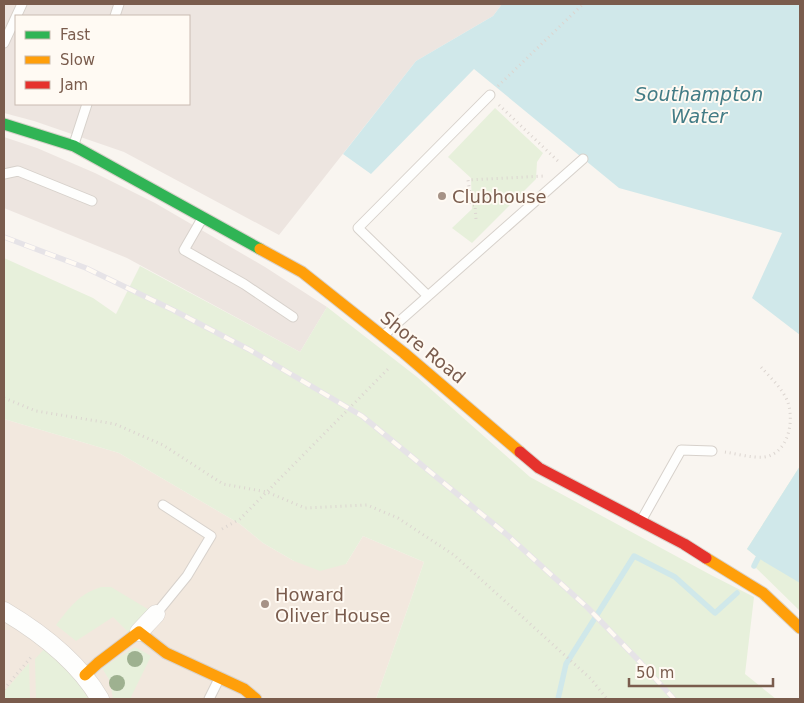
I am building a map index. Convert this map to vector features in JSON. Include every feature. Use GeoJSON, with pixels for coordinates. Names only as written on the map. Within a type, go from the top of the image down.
{"type":"FeatureCollection","features":[{"type":"Feature","properties":{"kind":"street","name":"Shore Road"},"geometry":{"type":"LineString","coordinates":[[4,124],[74,146],[302,272],[404,353],[539,468],[684,544],[762,593],[800,628]]}},
{"type":"Feature","properties":{"kind":"street"},"geometry":{"type":"LineString","coordinates":[[4,611],[65,654],[85,675],[100,699]]}},
{"type":"Feature","properties":{"kind":"street"},"geometry":{"type":"LineString","coordinates":[[85,675],[140,632],[156,614]]}},
{"type":"Feature","properties":{"kind":"street"},"geometry":{"type":"LineString","coordinates":[[140,632],[166,653],[244,689],[256,699]]}},
{"type":"Feature","properties":{"kind":"lane"},"geometry":{"type":"LineString","coordinates":[[4,43],[15,19]]}},
{"type":"Feature","properties":{"kind":"lane"},"geometry":{"type":"LineString","coordinates":[[428,296],[358,228],[490,95]]}},
{"type":"Feature","properties":{"kind":"lane"},"geometry":{"type":"LineString","coordinates":[[74,146],[87,105]]}},
{"type":"Feature","properties":{"kind":"lane"},"geometry":{"type":"LineString","coordinates":[[383,336],[583,158]]}},
{"type":"Feature","properties":{"kind":"lane"},"geometry":{"type":"LineString","coordinates":[[4,174],[18,172],[92,201]]}},
{"type":"Feature","properties":{"kind":"lane"},"geometry":{"type":"LineString","coordinates":[[203,217],[184,250],[244,284],[293,318]]}},
{"type":"Feature","properties":{"kind":"lane"},"geometry":{"type":"LineString","coordinates":[[641,521],[681,450],[712,451]]}},
{"type":"Feature","properties":{"kind":"lane"},"geometry":{"type":"LineString","coordinates":[[156,614],[187,576],[211,536],[163,505]]}},
{"type":"Feature","properties":{"kind":"lane"},"geometry":{"type":"LineString","coordinates":[[209,699],[219,678]]}},
{"type":"Feature","properties":{"kind":"path"},"geometry":{"type":"LineString","coordinates":[[567,173],[490,95],[582,5]]}},
{"type":"Feature","properties":{"kind":"path"},"geometry":{"type":"LineString","coordinates":[[476,219],[475,205],[470,205],[468,180],[567,173]]}},
{"type":"Feature","properties":{"kind":"path"},"geometry":{"type":"LineString","coordinates":[[211,536],[240,519],[404,353]]}},
{"type":"Feature","properties":{"kind":"path"},"geometry":{"type":"LineString","coordinates":[[712,451],[765,457],[782,447],[791,426],[787,400],[776,383],[760,366]]}},
{"type":"Feature","properties":{"kind":"path"},"geometry":{"type":"LineString","coordinates":[[4,398],[36,412],[115,424],[164,445],[223,484],[267,492],[305,508],[368,505],[398,518],[454,555],[591,679],[607,699]]}},
{"type":"Feature","properties":{"kind":"path"},"geometry":{"type":"LineString","coordinates":[[4,689],[32,656]]}},
{"type":"Feature","properties":{"kind":"shaded area"},"geometry":{"type":"Polygon","coordinates":[[[4,4],[502,4],[493,16],[416,61],[279,235],[124,152],[34,121],[4,113],[4,4]]]}},
{"type":"Feature","properties":{"kind":"shaded area"},"geometry":{"type":"Polygon","coordinates":[[[4,137],[37,148],[95,173],[155,203],[265,267],[327,307],[300,352],[127,258],[4,208],[4,137]]]}},
{"type":"Feature","properties":{"kind":"shaded area"},"geometry":{"type":"Polygon","coordinates":[[[4,419],[119,453],[240,524],[263,543],[294,561],[346,564],[363,536],[424,562],[376,699],[4,699],[4,419]]]}},
{"type":"Feature","properties":{"kind":"green space"},"geometry":{"type":"Polygon","coordinates":[[[495,108],[543,153],[537,162],[536,179],[472,243],[452,228],[472,209],[471,178],[448,157],[495,108]]]}},
{"type":"Feature","properties":{"kind":"green space"},"geometry":{"type":"Polygon","coordinates":[[[4,258],[93,298],[116,314],[140,266],[300,352],[327,307],[417,377],[530,477],[754,597],[745,674],[776,699],[376,699],[424,562],[363,536],[346,564],[320,571],[294,561],[263,543],[240,524],[119,453],[4,419],[4,258]]]}},
{"type":"Feature","properties":{"kind":"green space"},"geometry":{"type":"Polygon","coordinates":[[[800,466],[800,611],[754,566],[758,558],[747,549],[800,466]]]}},
{"type":"Feature","properties":{"kind":"green space"},"geometry":{"type":"Polygon","coordinates":[[[101,587],[111,587],[156,614],[133,637],[113,617],[76,641],[56,625],[81,597],[101,587]]]}},
{"type":"Feature","properties":{"kind":"green space"},"geometry":{"type":"Polygon","coordinates":[[[46,647],[80,683],[88,699],[36,699],[35,659],[46,647]]]}},
{"type":"Feature","properties":{"kind":"green space"},"geometry":{"type":"Polygon","coordinates":[[[135,647],[151,656],[130,699],[113,699],[110,681],[102,668],[135,647]]]}},
{"type":"Feature","properties":{"kind":"green space"},"geometry":{"type":"Polygon","coordinates":[[[29,663],[30,699],[4,699],[4,692],[29,663]]]}},
{"type":"Feature","properties":{"kind":"water","name":"Southampton Water"},"geometry":{"type":"Polygon","coordinates":[[[502,4],[800,4],[800,335],[752,298],[782,233],[619,188],[474,69],[371,174],[343,154],[416,61],[493,16],[502,4]]]}},
{"type":"Feature","properties":{"kind":"water"},"geometry":{"type":"Polygon","coordinates":[[[800,466],[800,583],[758,558],[747,549],[800,466]]]}},
{"type":"Feature","properties":{"kind":"waterway"},"geometry":{"type":"LineString","coordinates":[[558,699],[566,664],[634,556],[675,577],[715,613],[737,593]]}},
{"type":"Feature","properties":{"kind":"waterway"},"geometry":{"type":"LineString","coordinates":[[754,566],[758,558]]}},
{"type":"Feature","properties":{"kind":"railway"},"geometry":{"type":"LineString","coordinates":[[4,237],[86,268],[173,310],[250,350],[362,416],[506,534],[588,608],[674,699]]}},
{"type":"Feature","properties":{"kind":"traffic: fast"},"geometry":{"type":"LineString","coordinates":[[4,124],[74,146],[260,249]]}},
{"type":"Feature","properties":{"kind":"traffic: slow"},"geometry":{"type":"LineString","coordinates":[[260,249],[302,272],[404,353],[520,452]]}},
{"type":"Feature","properties":{"kind":"traffic: slow"},"geometry":{"type":"LineString","coordinates":[[706,558],[763,593],[800,628]]}},
{"type":"Feature","properties":{"kind":"traffic: slow"},"geometry":{"type":"LineString","coordinates":[[85,675],[139,632],[166,653],[244,689],[256,699]]}},
{"type":"Feature","properties":{"kind":"traffic: jam"},"geometry":{"type":"LineString","coordinates":[[520,452],[539,468],[684,544],[706,558]]}},
{"type":"Feature","properties":{"kind":"place","name":"Clubhouse"},"geometry":{"type":"Point","coordinates":[442,196]}},
{"type":"Feature","properties":{"kind":"place","name":"Howard Oliver House"},"geometry":{"type":"Point","coordinates":[265,604]}}]}
